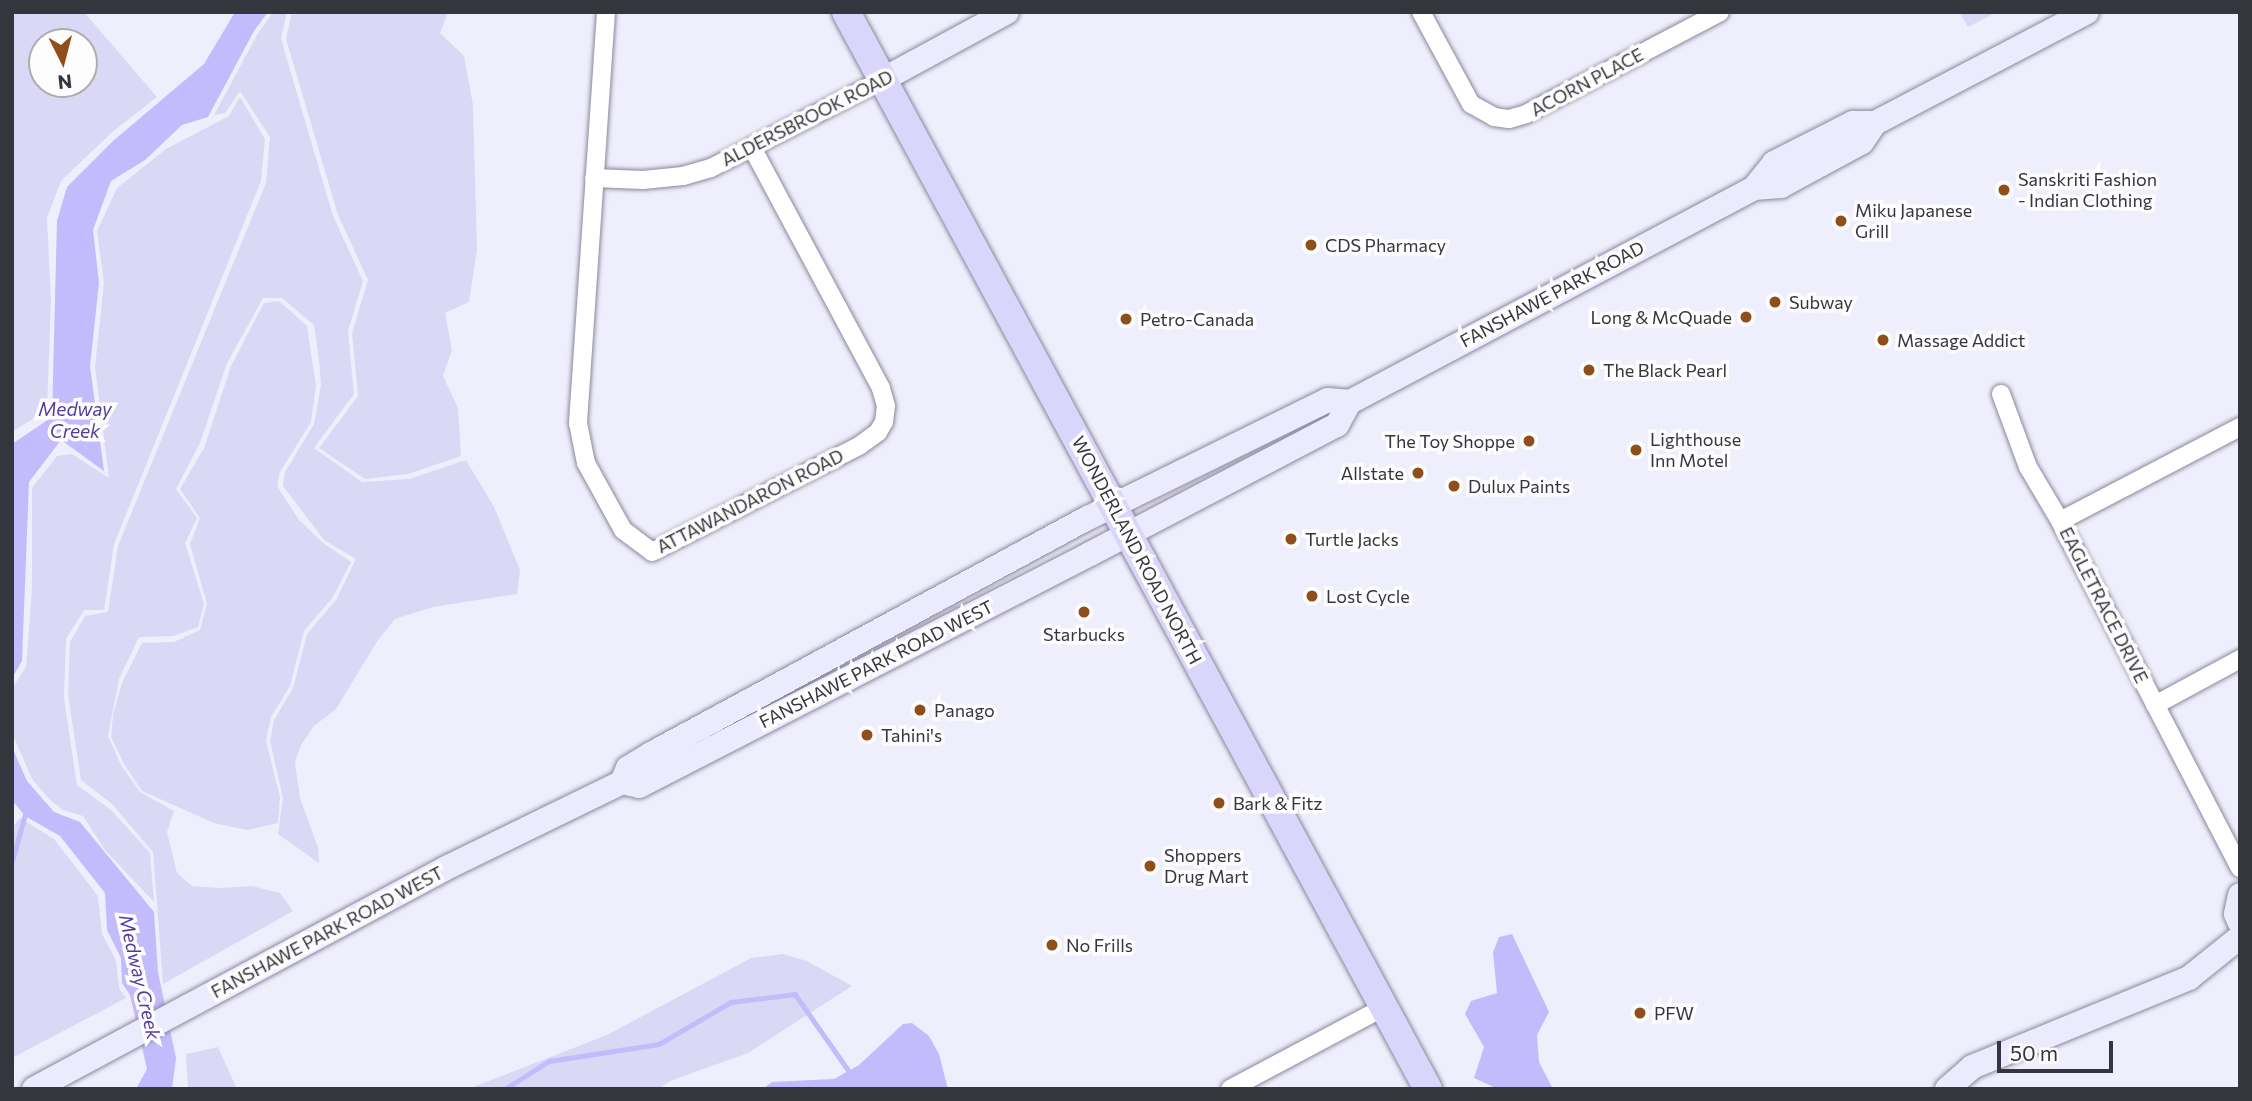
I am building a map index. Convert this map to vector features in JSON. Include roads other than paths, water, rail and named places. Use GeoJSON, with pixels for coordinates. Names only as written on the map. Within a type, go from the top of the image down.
{"type":"FeatureCollection","features":[{"type":"Feature","properties":{"kind":"main road","name":"WONDERLAND ROAD NORTH"},"geometry":{"type":"LineString","coordinates":[[846,12],[1428,1089]]}},
{"type":"Feature","properties":{"kind":"main road","name":"ALDERSBROOK ROAD"},"geometry":{"type":"LineString","coordinates":[[882,80],[1007,12]]}},
{"type":"Feature","properties":{"kind":"main road","name":"FANSHAWE PARK ROAD"},"geometry":{"type":"LineString","coordinates":[[1128,534],[1337,425],[1350,402],[1754,188],[1781,186],[1862,142],[1875,123],[2087,12]]}},
{"type":"Feature","properties":{"kind":"main road","name":"FANSHAWE PARK ROAD"},"geometry":{"type":"LineString","coordinates":[[1112,507],[1328,400],[1350,402]]}},
{"type":"Feature","properties":{"kind":"main road","name":"FANSHAWE PARK ROAD WEST"},"geometry":{"type":"LineString","coordinates":[[622,782],[628,768],[651,754],[1112,507]]}},
{"type":"Feature","properties":{"kind":"main road","name":"FANSHAWE PARK ROAD WEST"},"geometry":{"type":"LineString","coordinates":[[34,1089],[444,869],[622,782],[639,786],[1128,534]]}},
{"type":"Feature","properties":{"kind":"main road"},"geometry":{"type":"LineString","coordinates":[[2240,895],[2236,903],[2240,923]]}},
{"type":"Feature","properties":{"kind":"main road"},"geometry":{"type":"LineString","coordinates":[[1947,1089],[1972,1067],[2189,978],[2240,937]]}},
{"type":"Feature","properties":{"kind":"street","name":"ATTAWANDARON ROAD"},"geometry":{"type":"LineString","coordinates":[[606,12],[578,423],[586,463],[623,530],[652,552],[859,446],[878,432],[884,422],[886,407],[881,388],[752,147]]}},
{"type":"Feature","properties":{"kind":"street","name":"ACORN PLACE"},"geometry":{"type":"LineString","coordinates":[[1421,12],[1471,104],[1494,117],[1509,119],[1526,114],[1720,12]]}},
{"type":"Feature","properties":{"kind":"street","name":"ALDERSBROOK ROAD"},"geometry":{"type":"LineString","coordinates":[[594,178],[643,180],[683,176],[711,168],[882,80]]}},
{"type":"Feature","properties":{"kind":"street"},"geometry":{"type":"LineString","coordinates":[[2001,394],[2028,467],[2060,521]]}},
{"type":"Feature","properties":{"kind":"street","name":"EAGLETRACE DRIVE"},"geometry":{"type":"LineString","coordinates":[[2240,427],[2060,521],[2240,868]]}},
{"type":"Feature","properties":{"kind":"street"},"geometry":{"type":"LineString","coordinates":[[2155,705],[2240,659]]}},
{"type":"Feature","properties":{"kind":"street"},"geometry":{"type":"LineString","coordinates":[[1230,1089],[1384,1007]]}},
{"type":"Feature","properties":{"kind":"water","name":"Medway Creek"},"geometry":{"type":"Polygon","coordinates":[[[235,12],[268,12],[254,31],[208,117],[182,125],[145,160],[111,181],[93,230],[99,283],[90,366],[104,471],[61,440],[29,482],[22,661],[12,678],[12,444],[52,417],[57,221],[67,187],[113,141],[204,64],[235,12]]]}},
{"type":"Feature","properties":{"kind":"water","name":"Medway Creek"},"geometry":{"type":"Polygon","coordinates":[[[12,747],[27,781],[54,812],[80,822],[154,912],[158,972],[176,1058],[172,1089],[136,1089],[147,1069],[130,995],[122,983],[121,958],[107,930],[105,893],[60,836],[25,816],[12,800],[12,747]]]}},
{"type":"Feature","properties":{"kind":"water"},"geometry":{"type":"Polygon","coordinates":[[[1512,934],[1549,1012],[1537,1035],[1539,1062],[1553,1089],[1498,1089],[1474,1078],[1484,1047],[1465,1014],[1471,1001],[1497,993],[1493,952],[1499,937],[1512,934]]]}},
{"type":"Feature","properties":{"kind":"water"},"geometry":{"type":"Polygon","coordinates":[[[912,1023],[929,1036],[939,1054],[948,1089],[763,1089],[772,1082],[834,1079],[859,1065],[903,1024],[912,1023]]]}},
{"type":"Feature","properties":{"kind":"waterway"},"geometry":{"type":"LineString","coordinates":[[12,861],[26,811]]}},
{"type":"Feature","properties":{"kind":"waterway"},"geometry":{"type":"LineString","coordinates":[[505,1089],[549,1061],[659,1044],[731,1002],[795,994],[849,1071]]}},
{"type":"Feature","properties":{"kind":"place","name":"Sanskriti Fashion - Indian Clothing"},"geometry":{"type":"Point","coordinates":[2004,190]}},
{"type":"Feature","properties":{"kind":"place","name":"Miku Japanese Grill"},"geometry":{"type":"Point","coordinates":[1841,221]}},
{"type":"Feature","properties":{"kind":"place","name":"CDS Pharmacy"},"geometry":{"type":"Point","coordinates":[1311,245]}},
{"type":"Feature","properties":{"kind":"place","name":"Subway"},"geometry":{"type":"Point","coordinates":[1775,302]}},
{"type":"Feature","properties":{"kind":"place","name":"Long & McQuade"},"geometry":{"type":"Point","coordinates":[1746,317]}},
{"type":"Feature","properties":{"kind":"place","name":"Petro-Canada"},"geometry":{"type":"Point","coordinates":[1126,319]}},
{"type":"Feature","properties":{"kind":"place","name":"Massage Addict"},"geometry":{"type":"Point","coordinates":[1883,340]}},
{"type":"Feature","properties":{"kind":"place","name":"The Black Pearl"},"geometry":{"type":"Point","coordinates":[1589,370]}},
{"type":"Feature","properties":{"kind":"place","name":"The Toy Shoppe"},"geometry":{"type":"Point","coordinates":[1529,441]}},
{"type":"Feature","properties":{"kind":"place","name":"Lighthouse Inn Motel"},"geometry":{"type":"Point","coordinates":[1636,450]}},
{"type":"Feature","properties":{"kind":"place","name":"Allstate"},"geometry":{"type":"Point","coordinates":[1418,473]}},
{"type":"Feature","properties":{"kind":"place","name":"Dulux Paints"},"geometry":{"type":"Point","coordinates":[1454,486]}},
{"type":"Feature","properties":{"kind":"place","name":"Turtle Jacks"},"geometry":{"type":"Point","coordinates":[1291,539]}},
{"type":"Feature","properties":{"kind":"place","name":"Lost Cycle"},"geometry":{"type":"Point","coordinates":[1312,596]}},
{"type":"Feature","properties":{"kind":"place","name":"Starbucks"},"geometry":{"type":"Point","coordinates":[1084,612]}},
{"type":"Feature","properties":{"kind":"place","name":"Panago"},"geometry":{"type":"Point","coordinates":[920,710]}},
{"type":"Feature","properties":{"kind":"place","name":"Tahini's"},"geometry":{"type":"Point","coordinates":[867,735]}},
{"type":"Feature","properties":{"kind":"place","name":"Bark & Fitz"},"geometry":{"type":"Point","coordinates":[1219,803]}},
{"type":"Feature","properties":{"kind":"place","name":"Shoppers Drug Mart"},"geometry":{"type":"Point","coordinates":[1150,866]}},
{"type":"Feature","properties":{"kind":"place","name":"No Frills"},"geometry":{"type":"Point","coordinates":[1052,945]}},
{"type":"Feature","properties":{"kind":"place","name":"PFW"},"geometry":{"type":"Point","coordinates":[1640,1013]}}]}
